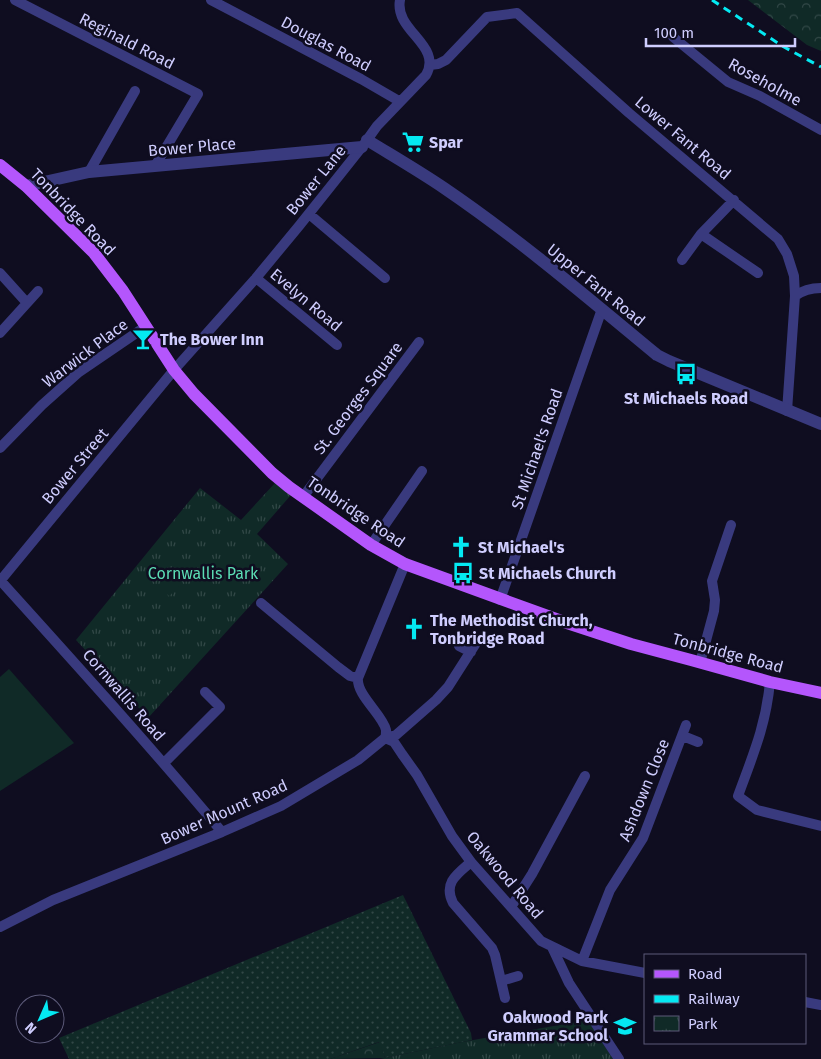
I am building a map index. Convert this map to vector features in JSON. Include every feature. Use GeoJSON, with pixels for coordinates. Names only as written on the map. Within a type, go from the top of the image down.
{"type":"FeatureCollection","features":[{"type":"Feature","properties":{"kind":"main road","name":"Tonbridge Road"},"geometry":{"type":"LineString","coordinates":[[0,165],[26,186],[94,254],[123,291],[174,370],[194,394],[272,473],[372,545],[405,564],[500,600],[631,644],[770,682],[821,693]]}},
{"type":"Feature","properties":{"kind":"street","name":"Reginald Road"},"geometry":{"type":"LineString","coordinates":[[15,0],[198,94],[155,166]]}},
{"type":"Feature","properties":{"kind":"street","name":"Douglas Road"},"geometry":{"type":"LineString","coordinates":[[211,0],[399,101]]}},
{"type":"Feature","properties":{"kind":"street"},"geometry":{"type":"LineString","coordinates":[[400,0],[399,8],[403,21],[422,44],[428,54],[430,65]]}},
{"type":"Feature","properties":{"kind":"street","name":"Lower Fant Road"},"geometry":{"type":"LineString","coordinates":[[430,65],[446,60],[487,17],[517,13],[629,113],[778,239],[788,254],[794,276],[796,296],[788,411]]}},
{"type":"Feature","properties":{"kind":"street","name":"Roseholme"},"geometry":{"type":"LineString","coordinates":[[673,37],[728,82],[760,96],[821,130]]}},
{"type":"Feature","properties":{"kind":"street","name":"Bower Lane"},"geometry":{"type":"LineString","coordinates":[[174,370],[256,278],[365,144],[376,126],[426,75],[430,65]]}},
{"type":"Feature","properties":{"kind":"street"},"geometry":{"type":"LineString","coordinates":[[88,172],[135,90]]}},
{"type":"Feature","properties":{"kind":"street","name":"Bower Place"},"geometry":{"type":"LineString","coordinates":[[26,186],[88,172],[365,144]]}},
{"type":"Feature","properties":{"kind":"street","name":"Upper Fant Road"},"geometry":{"type":"LineString","coordinates":[[365,144],[445,188],[540,260],[657,355],[821,424]]}},
{"type":"Feature","properties":{"kind":"street"},"geometry":{"type":"LineString","coordinates":[[682,260],[701,234],[734,200]]}},
{"type":"Feature","properties":{"kind":"street"},"geometry":{"type":"LineString","coordinates":[[309,214],[385,278]]}},
{"type":"Feature","properties":{"kind":"street"},"geometry":{"type":"LineString","coordinates":[[701,234],[758,273]]}},
{"type":"Feature","properties":{"kind":"street"},"geometry":{"type":"LineString","coordinates":[[0,273],[27,303]]}},
{"type":"Feature","properties":{"kind":"street","name":"Evelyn Road"},"geometry":{"type":"LineString","coordinates":[[256,278],[337,345]]}},
{"type":"Feature","properties":{"kind":"street"},"geometry":{"type":"LineString","coordinates":[[796,296],[800,292],[821,288]]}},
{"type":"Feature","properties":{"kind":"street"},"geometry":{"type":"LineString","coordinates":[[0,332],[38,291]]}},
{"type":"Feature","properties":{"kind":"street","name":"St Michael's Road"},"geometry":{"type":"LineString","coordinates":[[500,600],[602,309]]}},
{"type":"Feature","properties":{"kind":"street","name":"Warwick Place"},"geometry":{"type":"LineString","coordinates":[[0,448],[42,405],[79,372],[145,327]]}},
{"type":"Feature","properties":{"kind":"street","name":"St. Georges Square"},"geometry":{"type":"LineString","coordinates":[[303,497],[419,342]]}},
{"type":"Feature","properties":{"kind":"street","name":"Bower Street"},"geometry":{"type":"LineString","coordinates":[[0,580],[174,370]]}},
{"type":"Feature","properties":{"kind":"street"},"geometry":{"type":"LineString","coordinates":[[372,545],[422,470]]}},
{"type":"Feature","properties":{"kind":"street"},"geometry":{"type":"LineString","coordinates":[[700,663],[714,611],[715,600],[712,581],[731,525]]}},
{"type":"Feature","properties":{"kind":"street"},"geometry":{"type":"LineString","coordinates":[[385,738],[386,730],[357,683],[405,564]]}},
{"type":"Feature","properties":{"kind":"street","name":"Cornwallis Road"},"geometry":{"type":"LineString","coordinates":[[0,580],[72,658],[222,832]]}},
{"type":"Feature","properties":{"kind":"street"},"geometry":{"type":"LineString","coordinates":[[260,603],[338,667],[350,676],[358,678]]}},
{"type":"Feature","properties":{"kind":"street","name":"Bower Mount Road"},"geometry":{"type":"LineString","coordinates":[[0,927],[53,900],[222,832],[280,806],[358,760],[385,738],[396,735],[436,700],[448,687],[478,640]]}},
{"type":"Feature","properties":{"kind":"street"},"geometry":{"type":"LineString","coordinates":[[460,646],[471,652]]}},
{"type":"Feature","properties":{"kind":"street"},"geometry":{"type":"LineString","coordinates":[[770,682],[768,704],[761,734],[738,796],[757,810],[821,826]]}},
{"type":"Feature","properties":{"kind":"street"},"geometry":{"type":"LineString","coordinates":[[164,763],[220,708],[205,692]]}},
{"type":"Feature","properties":{"kind":"street","name":"Ashdown Close"},"geometry":{"type":"LineString","coordinates":[[582,962],[610,890],[643,838],[686,725]]}},
{"type":"Feature","properties":{"kind":"street","name":"Ashdown Close"},"geometry":{"type":"LineString","coordinates":[[682,736],[698,742]]}},
{"type":"Feature","properties":{"kind":"street","name":"Oakwood Road"},"geometry":{"type":"LineString","coordinates":[[385,738],[394,742],[417,775],[452,836],[471,862],[541,941],[582,962],[644,973]]}},
{"type":"Feature","properties":{"kind":"street"},"geometry":{"type":"LineString","coordinates":[[511,907],[532,874],[585,776]]}},
{"type":"Feature","properties":{"kind":"street"},"geometry":{"type":"LineString","coordinates":[[471,862],[454,877],[450,886],[450,895],[453,903],[492,948],[505,998]]}},
{"type":"Feature","properties":{"kind":"street"},"geometry":{"type":"LineString","coordinates":[[552,947],[569,983],[619,1059]]}},
{"type":"Feature","properties":{"kind":"street"},"geometry":{"type":"LineString","coordinates":[[501,981],[518,976]]}},
{"type":"Feature","properties":{"kind":"street"},"geometry":{"type":"LineString","coordinates":[[806,1002],[821,1005]]}},
{"type":"Feature","properties":{"kind":"green space"},"geometry":{"type":"Polygon","coordinates":[[[748,0],[821,0],[821,51],[807,45],[748,0]]]}},
{"type":"Feature","properties":{"kind":"green space","name":"Cornwallis Park"},"geometry":{"type":"Polygon","coordinates":[[[275,483],[291,495],[257,534],[288,564],[148,718],[76,640],[200,488],[241,520],[275,483]]]}},
{"type":"Feature","properties":{"kind":"green space"},"geometry":{"type":"Polygon","coordinates":[[[170,577],[179,587],[169,596],[160,587],[170,577]]]}},
{"type":"Feature","properties":{"kind":"green space"},"geometry":{"type":"Polygon","coordinates":[[[9,669],[74,743],[0,791],[0,677],[9,669]]]}},
{"type":"Feature","properties":{"kind":"green space"},"geometry":{"type":"Polygon","coordinates":[[[403,895],[471,1033],[472,1040],[385,1058],[379,1042],[330,1059],[69,1059],[62,1044],[65,1044],[65,1036],[403,895]]]}},
{"type":"Feature","properties":{"kind":"green space"},"geometry":{"type":"Polygon","coordinates":[[[588,1020],[613,1059],[380,1059],[462,1042],[588,1020]]]}},
{"type":"Feature","properties":{"kind":"green space"},"geometry":{"type":"Polygon","coordinates":[[[380,1042],[385,1058],[330,1059],[380,1042]]]}},
{"type":"Feature","properties":{"kind":"railway"},"geometry":{"type":"LineString","coordinates":[[712,0],[784,47],[821,67]]}},
{"type":"Feature","properties":{"kind":"place","name":"Spar"},"geometry":{"type":"Point","coordinates":[413,142]}},
{"type":"Feature","properties":{"kind":"place","name":"The Bower Inn"},"geometry":{"type":"Point","coordinates":[143,339]}},
{"type":"Feature","properties":{"kind":"place","name":"St Michaels Road"},"geometry":{"type":"Point","coordinates":[686,374]}},
{"type":"Feature","properties":{"kind":"place","name":"St Michael's"},"geometry":{"type":"Point","coordinates":[461,547]}},
{"type":"Feature","properties":{"kind":"place","name":"St Michaels Church"},"geometry":{"type":"Point","coordinates":[463,573]}},
{"type":"Feature","properties":{"kind":"place","name":"The Methodist Church, Tonbridge Road"},"geometry":{"type":"Point","coordinates":[414,629]}},
{"type":"Feature","properties":{"kind":"place","name":"Oakwood Park Grammar School"},"geometry":{"type":"Point","coordinates":[625,1026]}}]}
